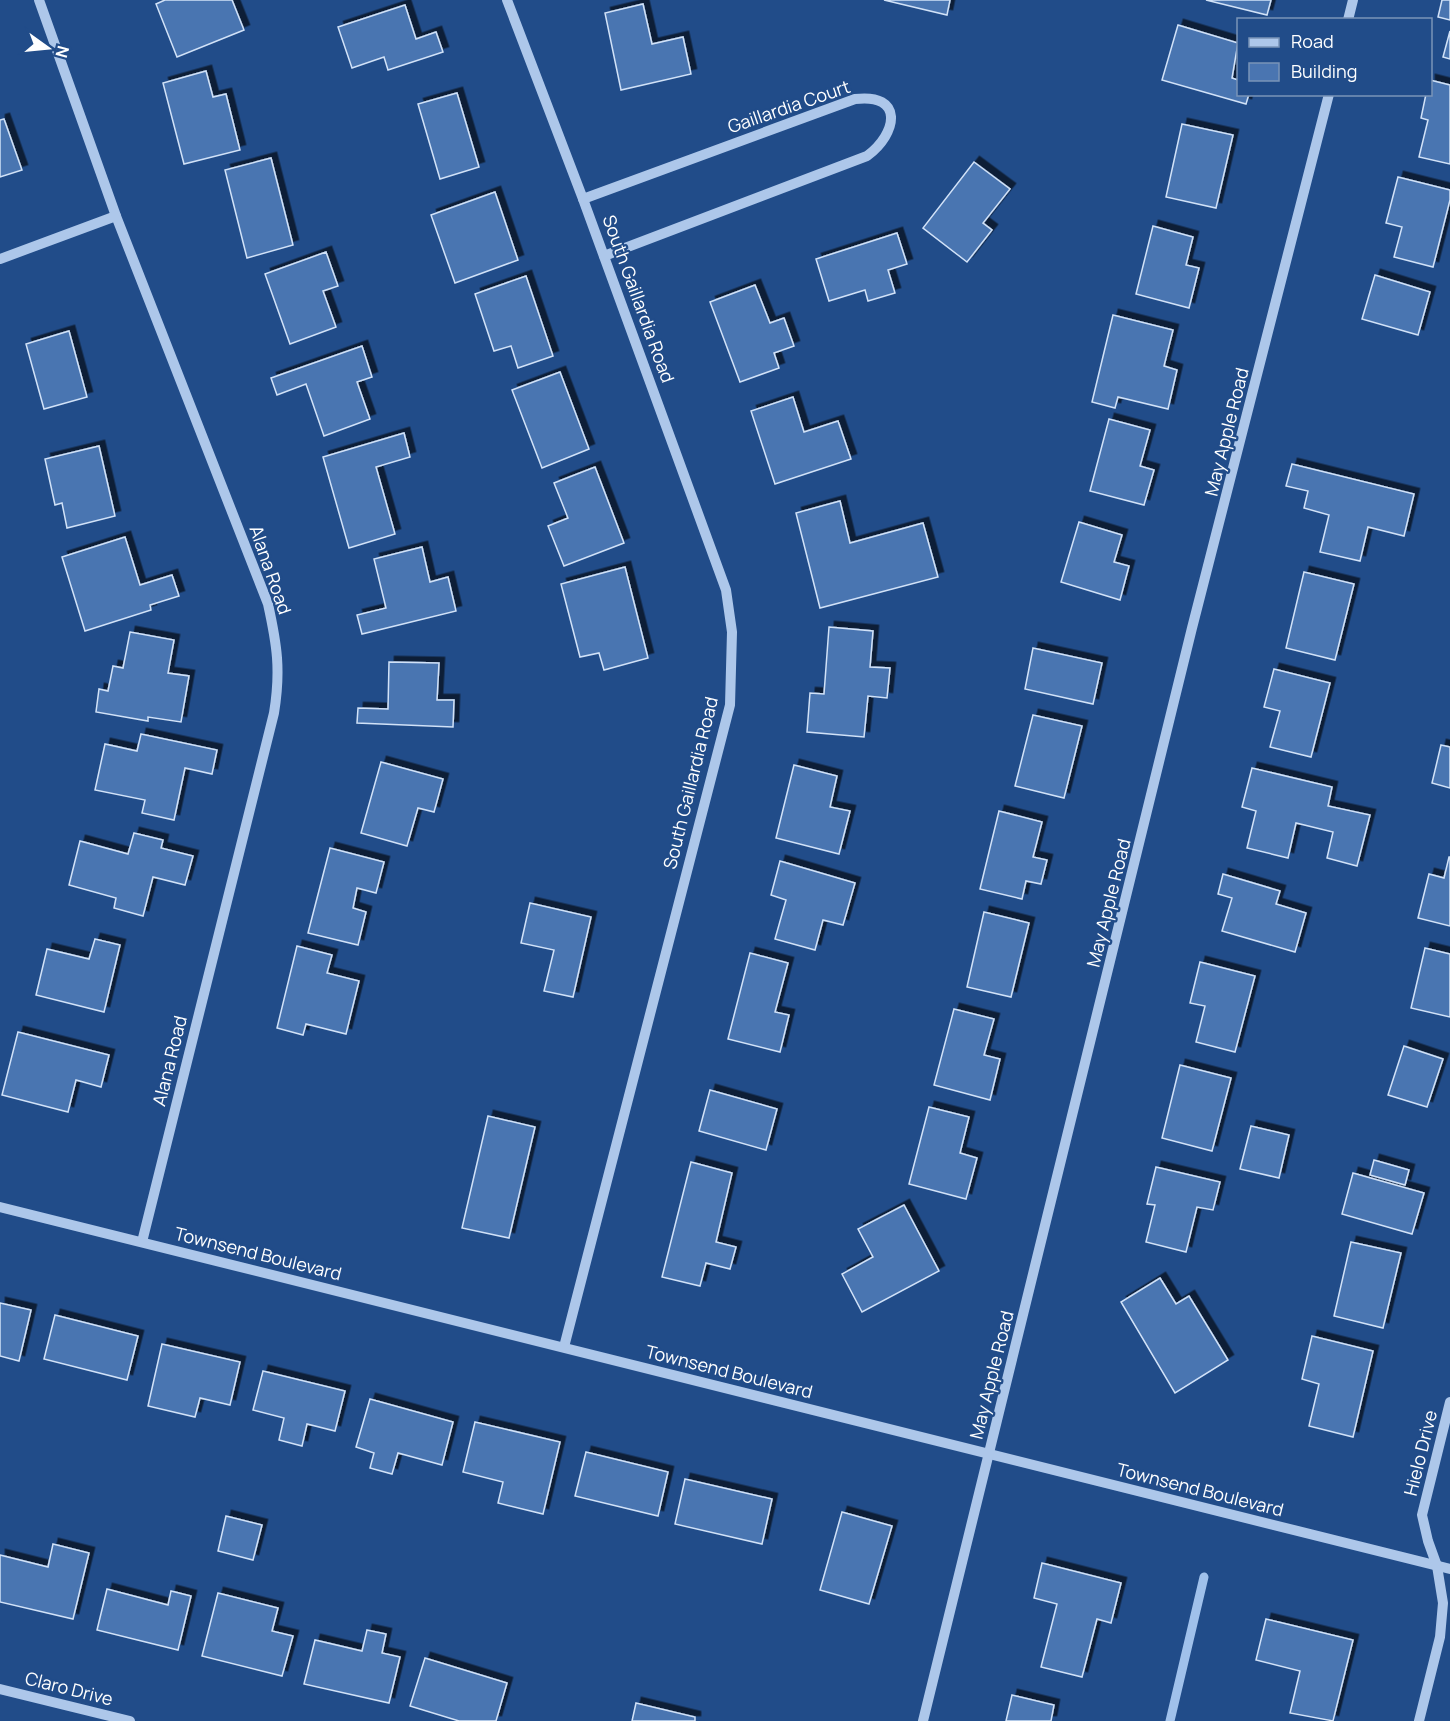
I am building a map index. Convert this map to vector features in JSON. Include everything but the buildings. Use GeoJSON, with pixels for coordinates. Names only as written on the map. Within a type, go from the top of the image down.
{"type":"FeatureCollection","features":[{"type":"Feature","properties":{"kind":"street","name":"Alana Road"},"geometry":{"type":"LineString","coordinates":[[39,0],[116,216],[268,604],[278,651],[278,687],[274,713],[142,1242]]}},
{"type":"Feature","properties":{"kind":"street","name":"South Gaillardia Road"},"geometry":{"type":"LineString","coordinates":[[507,0],[583,199],[726,590],[732,632],[730,705],[564,1347]]}},
{"type":"Feature","properties":{"kind":"street"},"geometry":{"type":"LineString","coordinates":[[1348,18],[1353,0]]}},
{"type":"Feature","properties":{"kind":"street","name":"May Apple Road"},"geometry":{"type":"LineString","coordinates":[[923,1721],[1192,628],[1328,96]]}},
{"type":"Feature","properties":{"kind":"street","name":"Gaillardia Court"},"geometry":{"type":"LineString","coordinates":[[583,199],[855,99],[872,97],[885,103],[892,120],[888,135],[881,146],[867,156],[604,256]]}},
{"type":"Feature","properties":{"kind":"street"},"geometry":{"type":"LineString","coordinates":[[0,258],[116,216]]}},
{"type":"Feature","properties":{"kind":"street","name":"Townsend Boulevard"},"geometry":{"type":"LineString","coordinates":[[0,1207],[1450,1569]]}},
{"type":"Feature","properties":{"kind":"street","name":"Hielo Drive"},"geometry":{"type":"LineString","coordinates":[[1419,1721],[1440,1637],[1443,1603],[1437,1566],[1422,1515],[1450,1402]]}},
{"type":"Feature","properties":{"kind":"street","name":"Claro Drive"},"geometry":{"type":"LineString","coordinates":[[0,1689],[83,1715],[130,1721]]}},
{"type":"Feature","properties":{"kind":"waterway"},"geometry":{"type":"LineString","coordinates":[[1170,1721],[1204,1577]]}}]}
